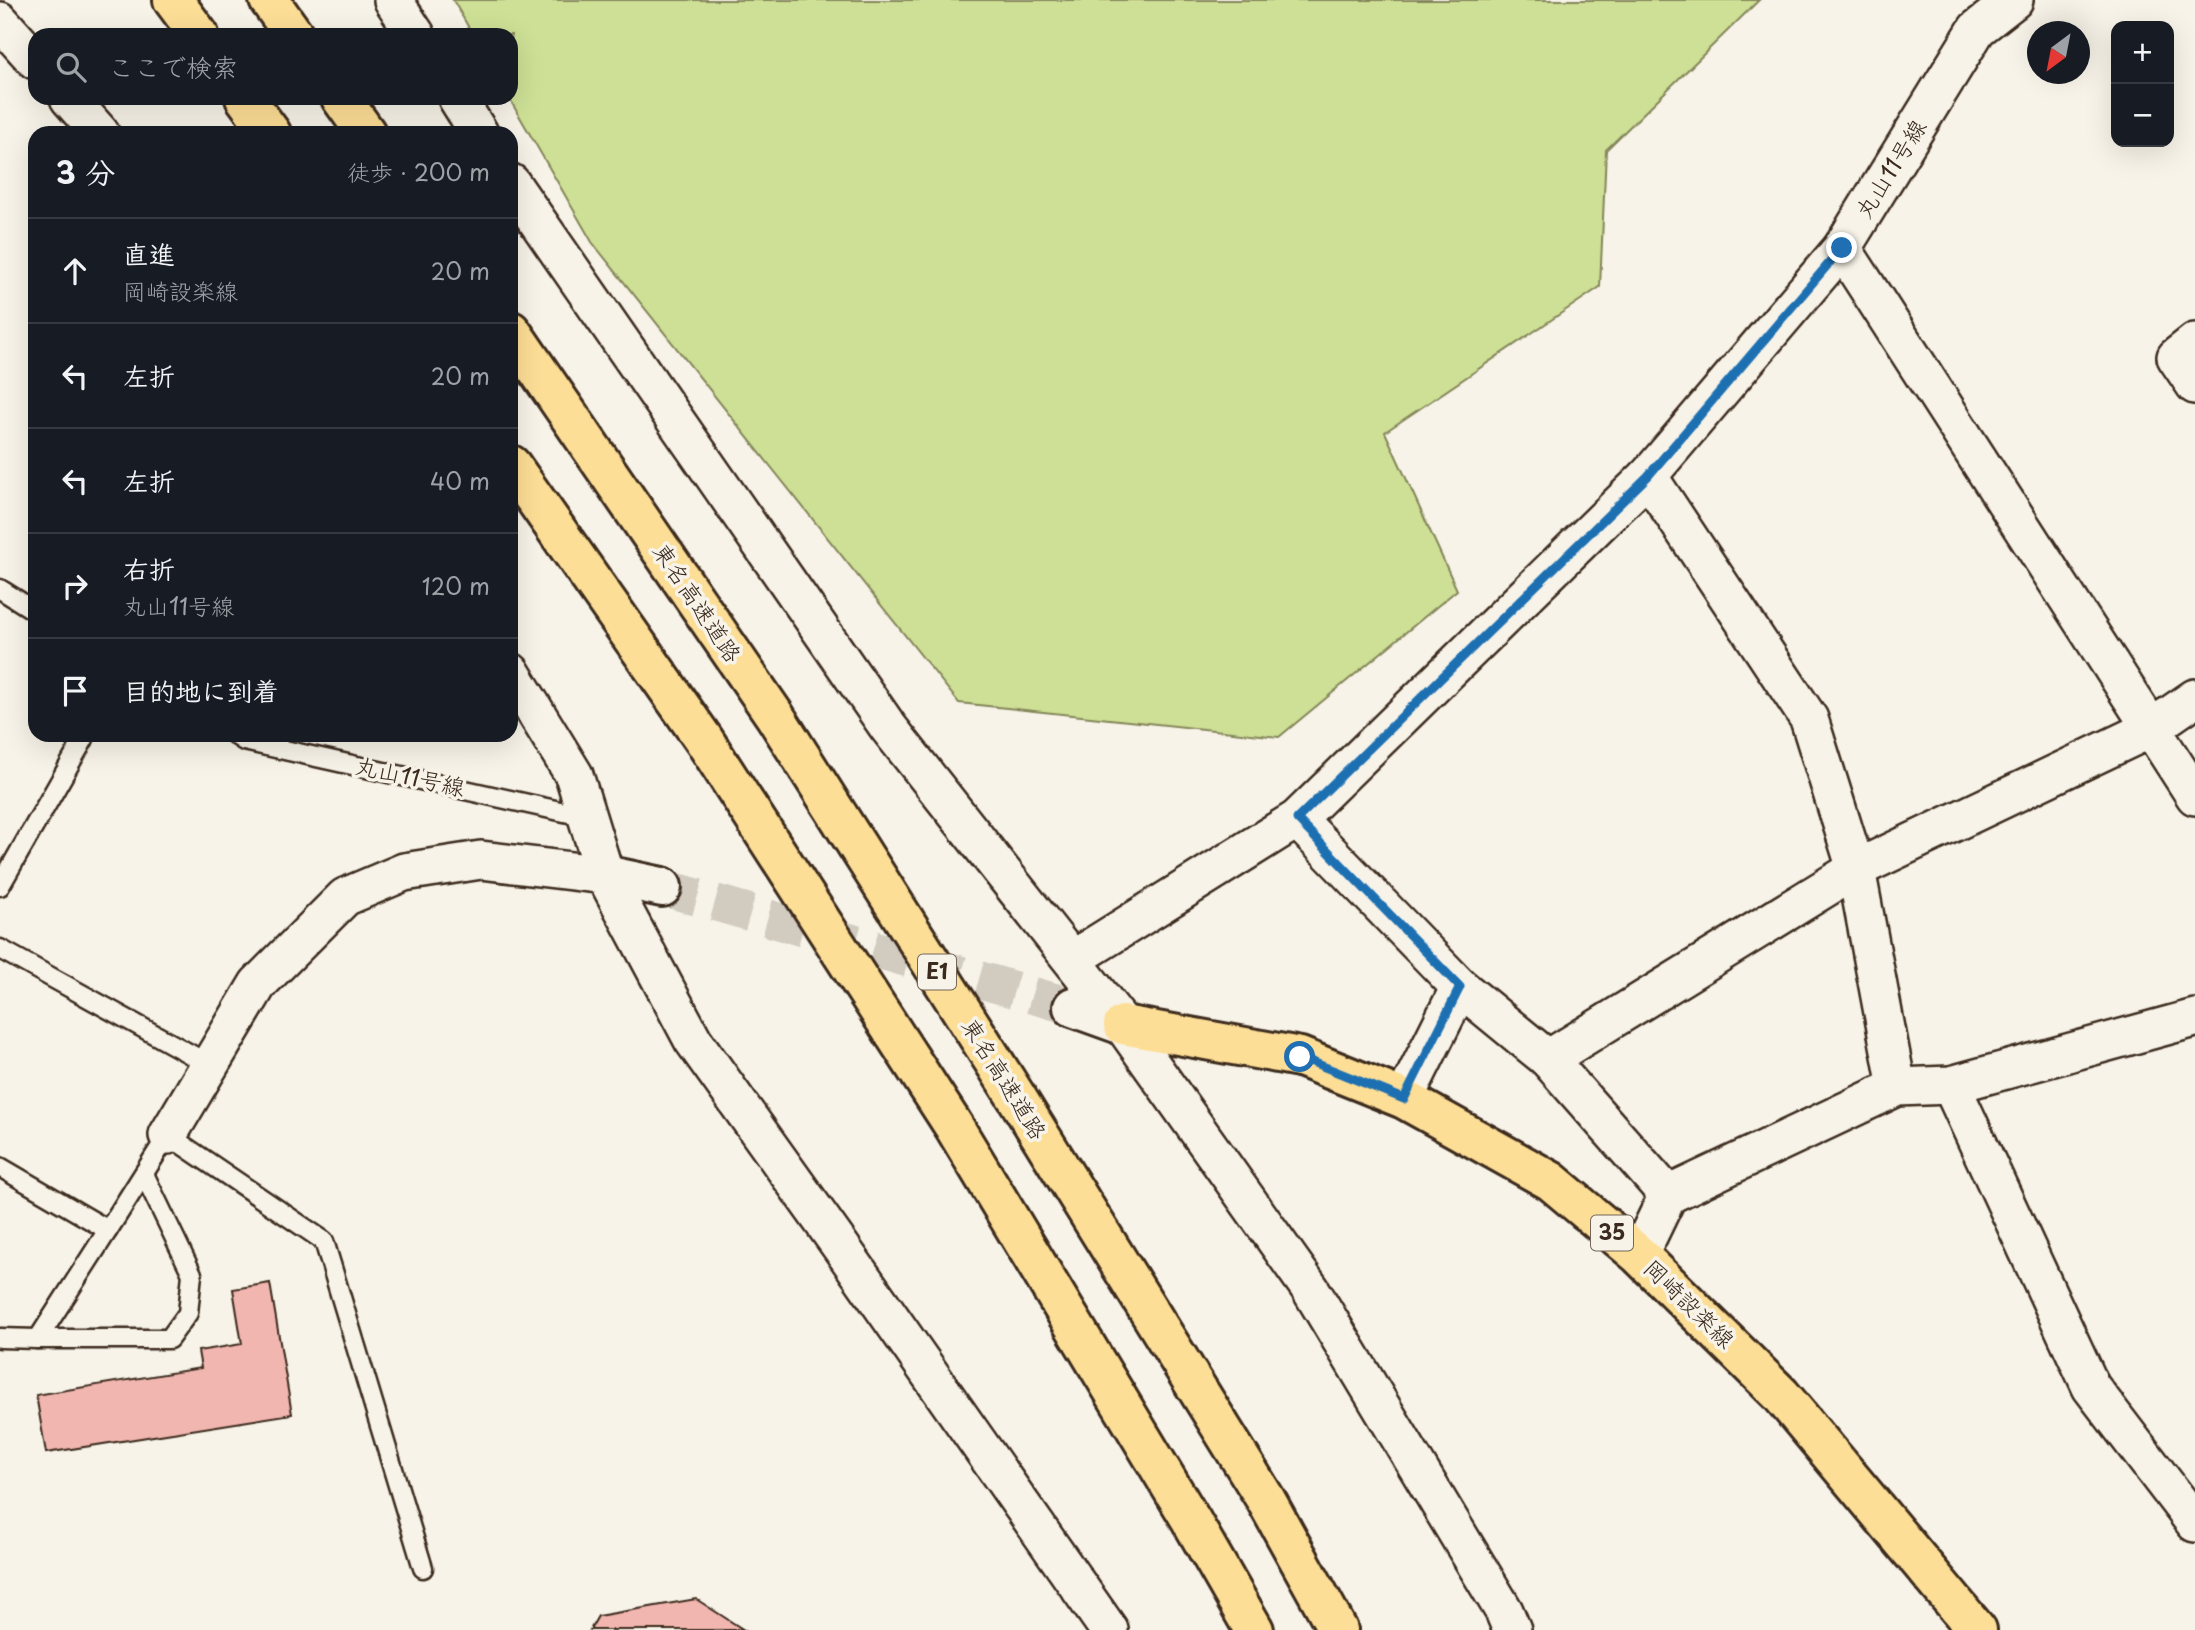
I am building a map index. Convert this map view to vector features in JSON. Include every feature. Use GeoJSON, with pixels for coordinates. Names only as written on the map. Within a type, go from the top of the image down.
{"type":"FeatureCollection","features":[{"type":"Feature","properties":{"kind":"main road"},"geometry":{"type":"LineString","coordinates":[[173,0],[194,28]]}},
{"type":"Feature","properties":{"kind":"main road"},"geometry":{"type":"LineString","coordinates":[[269,0],[289,28]]}},
{"type":"Feature","properties":{"kind":"main road"},"geometry":{"type":"LineString","coordinates":[[250,105],[266,126]]}},
{"type":"Feature","properties":{"kind":"main road"},"geometry":{"type":"LineString","coordinates":[[346,105],[361,126]]}},
{"type":"Feature","properties":{"kind":"main road","name":"東名高速道路"},"geometry":{"type":"LineString","coordinates":[[518,341],[775,716],[1017,1098],[1266,1500],[1338,1630]]}},
{"type":"Feature","properties":{"kind":"main road"},"geometry":{"type":"LineString","coordinates":[[518,475],[704,740],[953,1125],[1191,1520],[1254,1630]]}},
{"type":"Feature","properties":{"kind":"main road","name":"岡崎設楽線"},"geometry":{"type":"LineString","coordinates":[[1123,1025],[1300,1057],[1404,1099],[1551,1181],[1639,1255],[1781,1395],[1977,1630]]}},
{"type":"Feature","properties":{"kind":"street"},"geometry":{"type":"LineString","coordinates":[[393,0],[411,28]]}},
{"type":"Feature","properties":{"kind":"street","name":"丸山11号線"},"geometry":{"type":"LineString","coordinates":[[1073,959],[1297,819],[1648,476],[1842,248],[1977,29],[2014,0]]}},
{"type":"Feature","properties":{"kind":"street"},"geometry":{"type":"LineString","coordinates":[[0,21],[28,52]]}},
{"type":"Feature","properties":{"kind":"street"},"geometry":{"type":"LineString","coordinates":[[75,105],[94,126]]}},
{"type":"Feature","properties":{"kind":"street"},"geometry":{"type":"LineString","coordinates":[[461,105],[475,126]]}},
{"type":"Feature","properties":{"kind":"street"},"geometry":{"type":"LineString","coordinates":[[518,193],[888,727],[1123,1025],[1311,1290],[1504,1611],[1512,1630]]}},
{"type":"Feature","properties":{"kind":"street"},"geometry":{"type":"LineString","coordinates":[[1842,248],[2195,796]]}},
{"type":"Feature","properties":{"kind":"street"},"geometry":{"type":"LineString","coordinates":[[2195,342],[2176,357],[2195,385]]}},
{"type":"Feature","properties":{"kind":"street"},"geometry":{"type":"LineString","coordinates":[[1648,476],[1809,719],[1856,869],[1897,1087]]}},
{"type":"Feature","properties":{"kind":"street"},"geometry":{"type":"LineString","coordinates":[[518,684],[574,775],[605,876],[693,1041],[1109,1630]]}},
{"type":"Feature","properties":{"kind":"street"},"geometry":{"type":"LineString","coordinates":[[1548,1059],[1856,869],[2150,729],[2195,698]]}},
{"type":"Feature","properties":{"kind":"street"},"geometry":{"type":"LineString","coordinates":[[1297,819],[1460,987],[1548,1059],[1668,1195]]}},
{"type":"Feature","properties":{"kind":"street"},"geometry":{"type":"LineString","coordinates":[[168,1135],[258,984],[345,897],[404,872],[481,860],[605,876],[662,887]]}},
{"type":"Feature","properties":{"kind":"street"},"geometry":{"type":"LineString","coordinates":[[1404,1099],[1460,987]]}},
{"type":"Feature","properties":{"kind":"street"},"geometry":{"type":"LineString","coordinates":[[1073,1007],[1123,1025]]}},
{"type":"Feature","properties":{"kind":"street"},"geometry":{"type":"LineString","coordinates":[[1639,1255],[1668,1195],[1897,1087],[1951,1085],[2195,1018]]}},
{"type":"Feature","properties":{"kind":"street"},"geometry":{"type":"LineString","coordinates":[[1951,1085],[2091,1387],[2195,1523]]}},
{"type":"Feature","properties":{"kind":"lane"},"geometry":{"type":"LineString","coordinates":[[0,589],[28,607]]}},
{"type":"Feature","properties":{"kind":"lane"},"geometry":{"type":"LineString","coordinates":[[0,886],[82,742]]}},
{"type":"Feature","properties":{"kind":"lane","name":"丸山11号線"},"geometry":{"type":"LineString","coordinates":[[249,742],[587,817]]}},
{"type":"Feature","properties":{"kind":"lane"},"geometry":{"type":"LineString","coordinates":[[0,949],[210,1065]]}},
{"type":"Feature","properties":{"kind":"lane"},"geometry":{"type":"LineString","coordinates":[[38,1339],[168,1135],[324,1241],[423,1568]]}},
{"type":"Feature","properties":{"kind":"lane"},"geometry":{"type":"LineString","coordinates":[[0,1167],[108,1230]]}},
{"type":"Feature","properties":{"kind":"lane"},"geometry":{"type":"LineString","coordinates":[[0,1338],[169,1339],[188,1313],[192,1274],[144,1174]]}},
{"type":"Feature","properties":{"kind":"green space"},"geometry":{"type":"Polygon","coordinates":[[[453,0],[1759,0],[1606,150],[1600,287],[1385,432],[1457,590],[1279,737],[959,703],[592,242],[513,105],[518,105],[518,28],[469,28],[453,0]]]}},
{"type":"Feature","properties":{"kind":"building"},"geometry":{"type":"Polygon","coordinates":[[[270,1283],[292,1414],[46,1453],[36,1395],[201,1368],[198,1351],[242,1344],[233,1289],[270,1283]]]}},
{"type":"Feature","properties":{"kind":"building"},"geometry":{"type":"Polygon","coordinates":[[[696,1599],[744,1630],[590,1630],[598,1616],[696,1599]]]}},
{"type":"Feature","properties":{"kind":"tunnel"},"geometry":{"type":"LineString","coordinates":[[662,887],[1073,1007]]}},
{"type":"Feature","properties":{"kind":"route"},"geometry":{"type":"LineString","coordinates":[[1300,1057],[1404,1099],[1460,987],[1297,819],[1648,476],[1842,248]]}}]}
